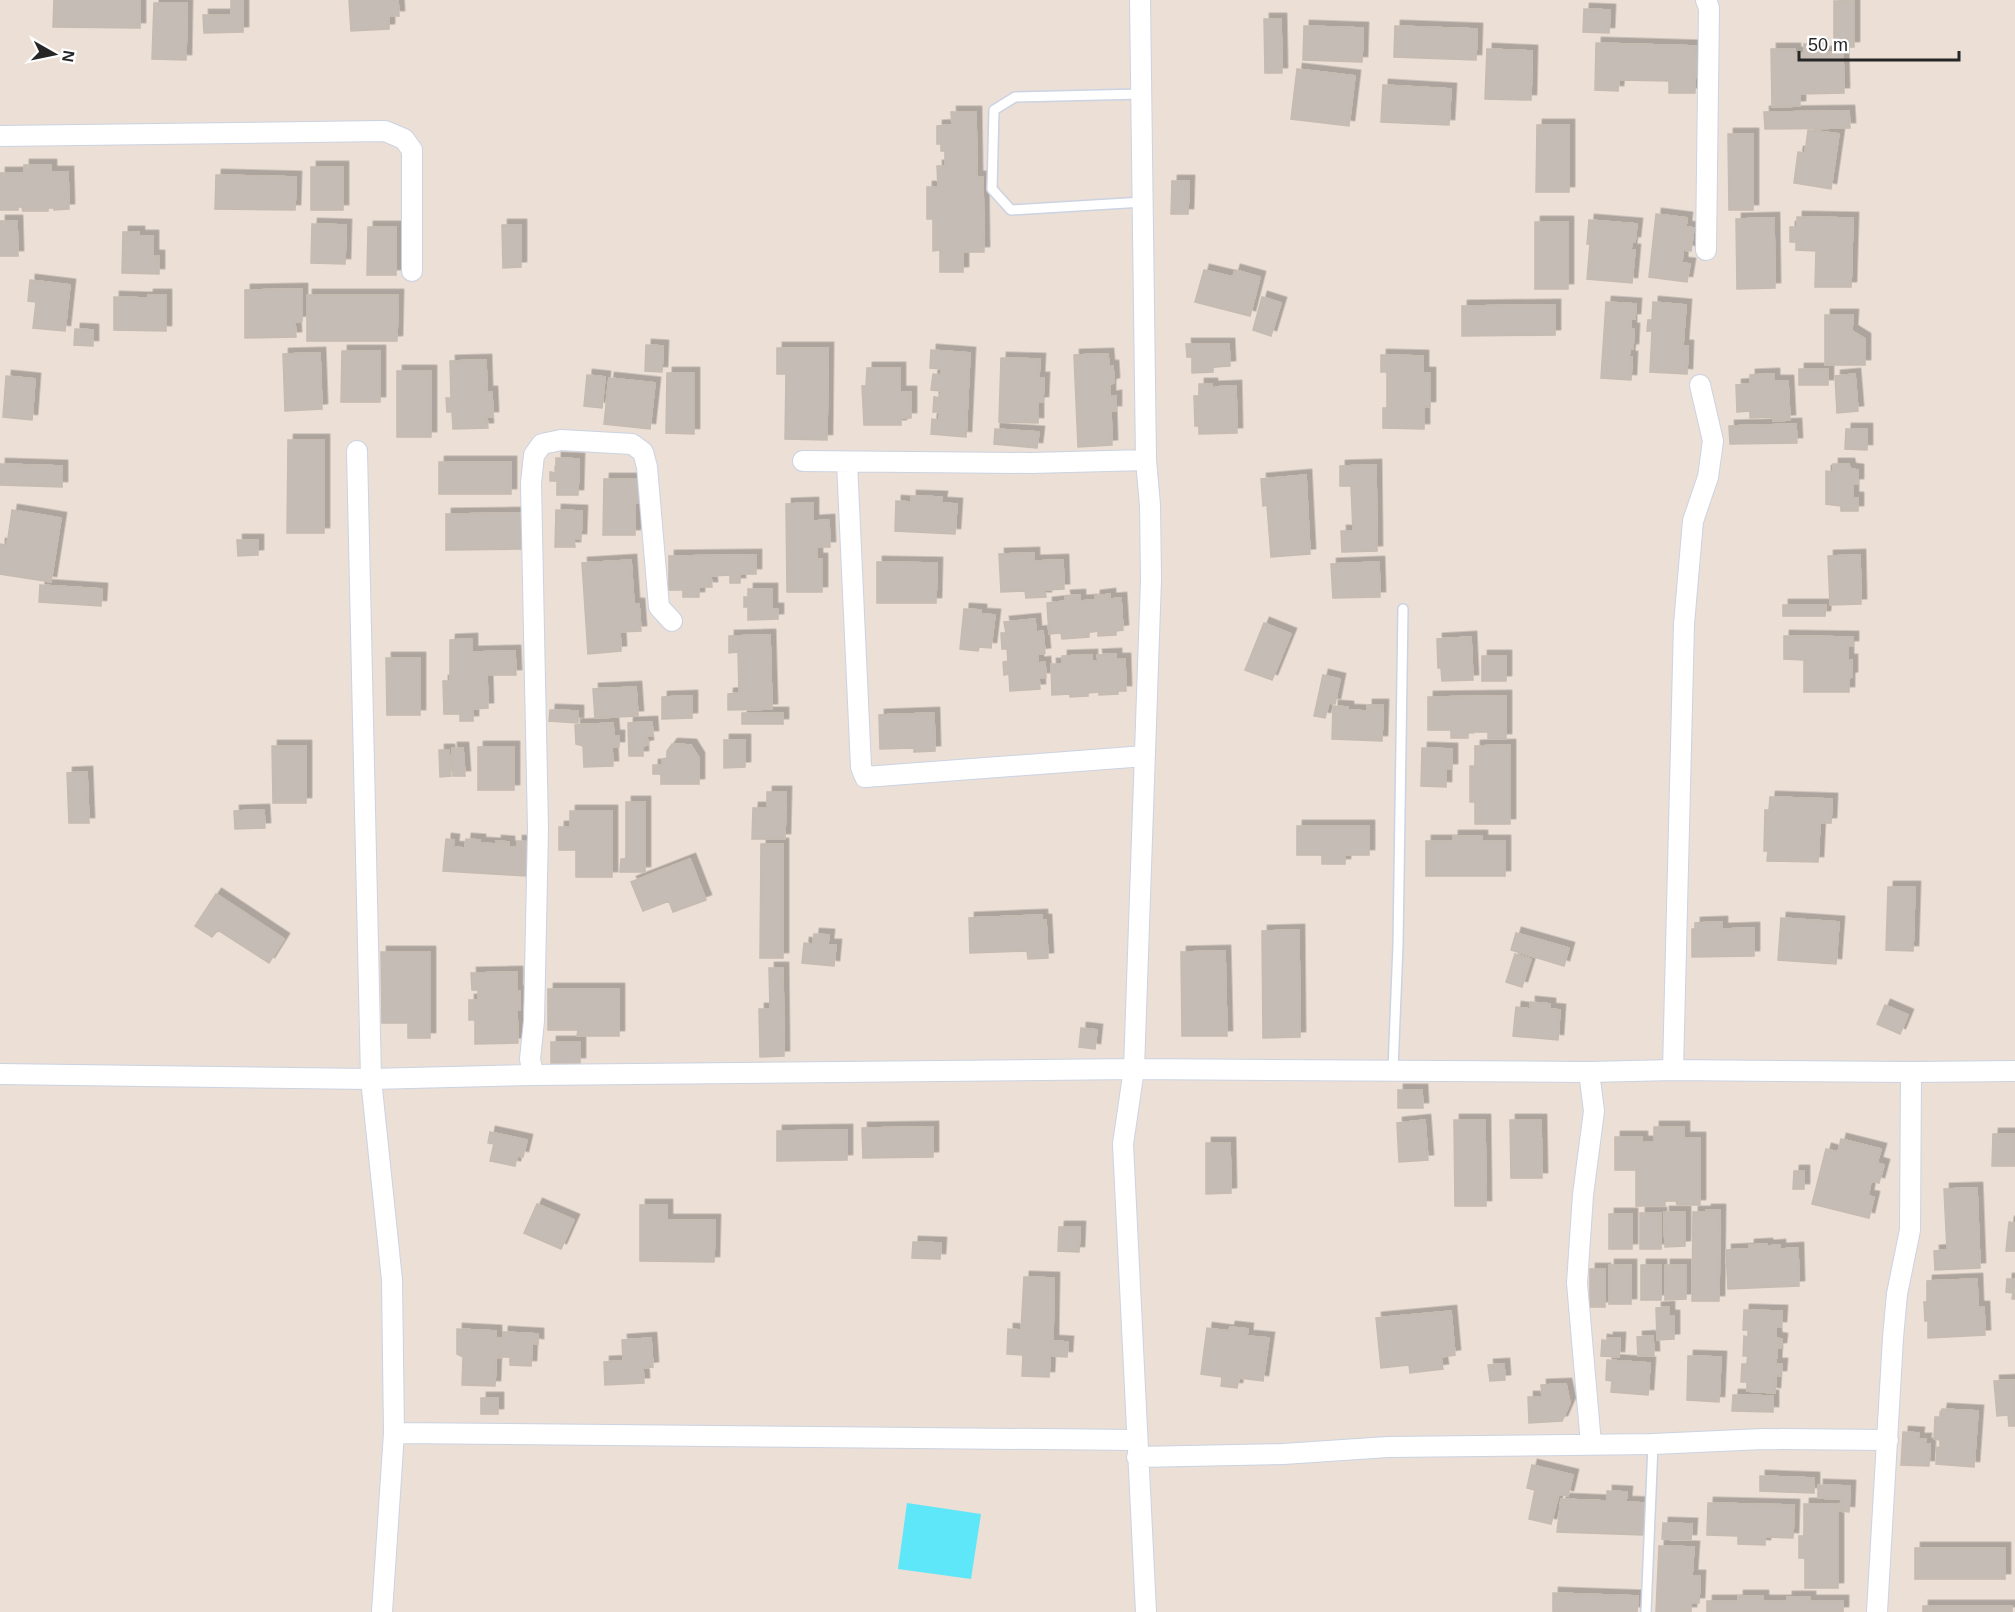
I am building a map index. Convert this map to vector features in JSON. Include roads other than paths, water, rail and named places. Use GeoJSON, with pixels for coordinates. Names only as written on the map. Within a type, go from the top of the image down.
{"type":"FeatureCollection","features":[{"type":"Feature","properties":{"kind":"street"},"geometry":{"type":"LineString","coordinates":[[1140,0],[1146,460],[1150,505],[1151,579],[1134,1069],[1123,1144],[1146,1612]]}},
{"type":"Feature","properties":{"kind":"street"},"geometry":{"type":"LineString","coordinates":[[1706,0],[1709,19],[1706,250]]}},
{"type":"Feature","properties":{"kind":"street"},"geometry":{"type":"LineString","coordinates":[[0,136],[385,131],[404,139],[412,150],[412,271]]}},
{"type":"Feature","properties":{"kind":"street"},"geometry":{"type":"LineString","coordinates":[[1673,1070],[1684,624],[1693,521],[1708,477],[1713,441],[1700,385]]}},
{"type":"Feature","properties":{"kind":"street"},"geometry":{"type":"LineString","coordinates":[[533,1075],[530,1059],[534,1021],[538,829],[531,483],[534,455],[542,444],[561,440],[632,444],[643,452],[647,467],[659,607],[672,621]]}},
{"type":"Feature","properties":{"kind":"street"},"geometry":{"type":"LineString","coordinates":[[357,452],[371,1079],[392,1280],[394,1433],[382,1612]]}},
{"type":"Feature","properties":{"kind":"street"},"geometry":{"type":"LineString","coordinates":[[804,461],[1031,463],[1146,460]]}},
{"type":"Feature","properties":{"kind":"street"},"geometry":{"type":"LineString","coordinates":[[847,462],[861,767],[865,777],[1145,756]]}},
{"type":"Feature","properties":{"kind":"street"},"geometry":{"type":"LineString","coordinates":[[0,1074],[371,1079],[533,1075],[1134,1069],[1589,1072],[1673,1070],[2015,1071]]}},
{"type":"Feature","properties":{"kind":"street"},"geometry":{"type":"LineString","coordinates":[[1589,1072],[1594,1111],[1583,1195],[1577,1283],[1591,1444]]}},
{"type":"Feature","properties":{"kind":"street"},"geometry":{"type":"LineString","coordinates":[[1877,1612],[1893,1338],[1897,1294],[1910,1230],[1911,1072]]}},
{"type":"Feature","properties":{"kind":"street"},"geometry":{"type":"LineString","coordinates":[[394,1433],[1137,1448],[1283,1454],[1388,1447],[1653,1444],[1763,1439],[1888,1440]]}},
{"type":"Feature","properties":{"kind":"lane"},"geometry":{"type":"LineString","coordinates":[[1141,94],[1015,98],[994,110],[992,189],[1011,210],[1143,202]]}},
{"type":"Feature","properties":{"kind":"lane"},"geometry":{"type":"LineString","coordinates":[[1393,1069],[1398,945],[1403,609]]}},
{"type":"Feature","properties":{"kind":"lane"},"geometry":{"type":"LineString","coordinates":[[1646,1612],[1653,1444]]}},
{"type":"Feature","properties":{"kind":"water"},"geometry":{"type":"Polygon","coordinates":[[[907,1503],[981,1514],[971,1579],[898,1569],[907,1503]]]}}]}
